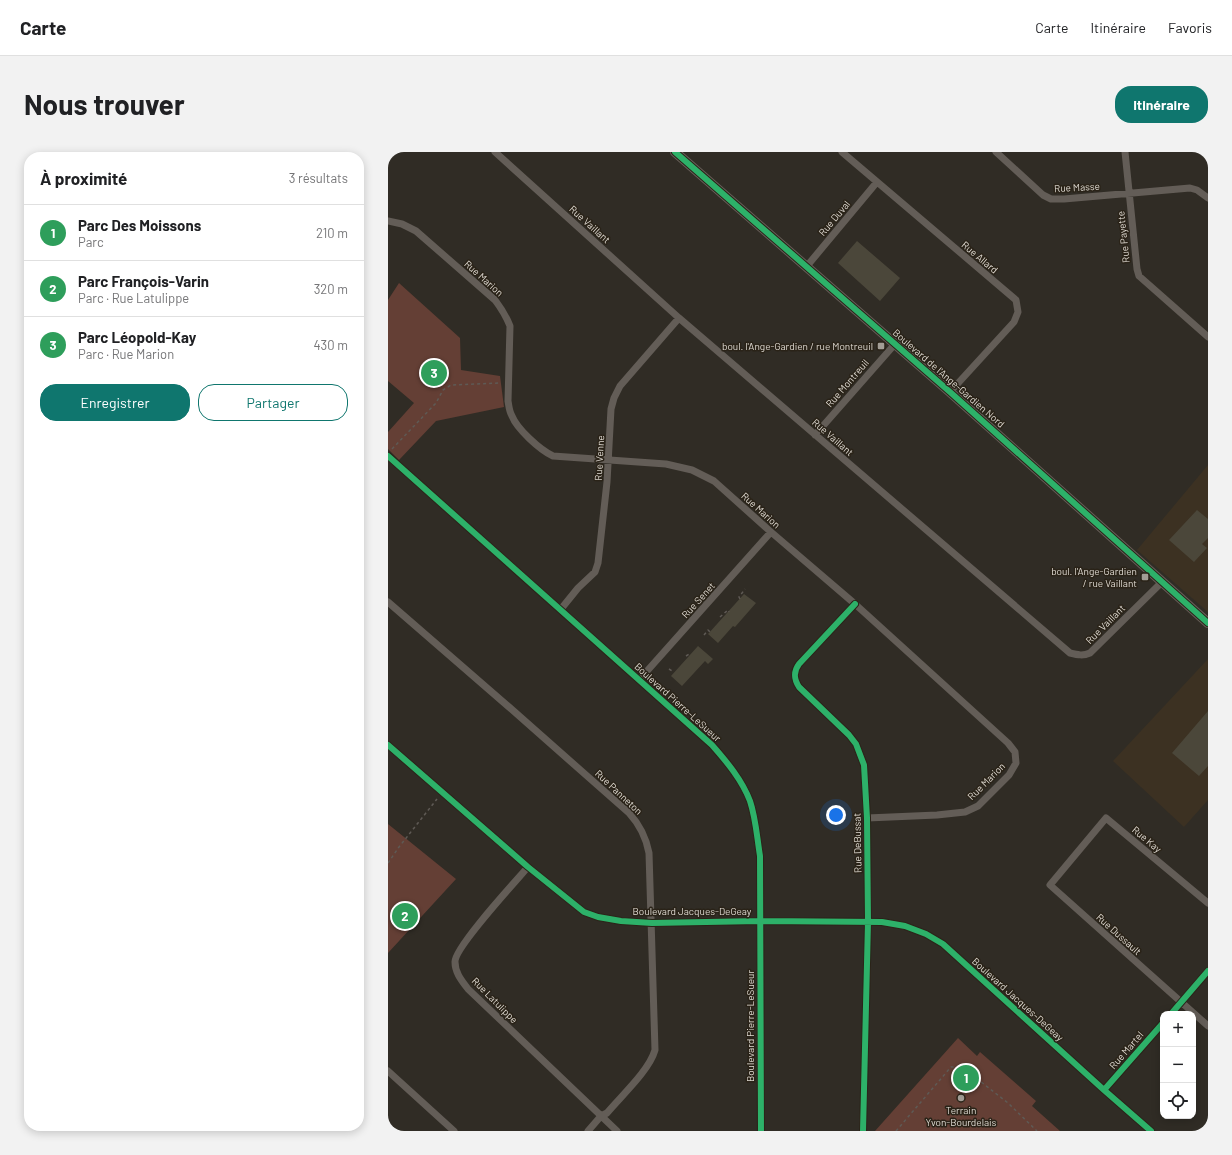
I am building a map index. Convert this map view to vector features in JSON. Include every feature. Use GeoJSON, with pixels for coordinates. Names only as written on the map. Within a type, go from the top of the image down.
{"type":"FeatureCollection","features":[{"type":"Feature","properties":{"kind":"main road","name":"Boulevard de l'Ange-Gardien Nord"},"geometry":{"type":"LineString","coordinates":[[675,152],[950,392],[1208,623]]}},
{"type":"Feature","properties":{"kind":"street","name":"Rue Vaillant"},"geometry":{"type":"LineString","coordinates":[[495,152],[680,318],[1070,653],[1078,655],[1090,653],[1162,582]]}},
{"type":"Feature","properties":{"kind":"street","name":"Rue Allard"},"geometry":{"type":"LineString","coordinates":[[842,152],[1016,300],[1018,312],[1014,322],[950,392]]}},
{"type":"Feature","properties":{"kind":"street","name":"Rue Masse"},"geometry":{"type":"LineString","coordinates":[[996,152],[1043,195],[1051,199],[1190,188],[1197,190],[1208,198]]}},
{"type":"Feature","properties":{"kind":"street","name":"Rue Payette"},"geometry":{"type":"LineString","coordinates":[[1125,152],[1137,269],[1139,276],[1208,337]]}},
{"type":"Feature","properties":{"kind":"street","name":"Rue Duval"},"geometry":{"type":"LineString","coordinates":[[807,266],[877,182]]}},
{"type":"Feature","properties":{"kind":"street","name":"Rue Marion"},"geometry":{"type":"LineString","coordinates":[[388,221],[402,224],[416,232],[495,300],[502,309],[510,326],[508,400],[512,417],[522,431],[542,450],[553,456],[666,464],[692,470],[714,482],[855,604],[1008,743],[1015,752],[1016,763],[1009,774],[978,806],[965,812],[937,815],[867,818]]}},
{"type":"Feature","properties":{"kind":"street","name":"Rue Venne"},"geometry":{"type":"LineString","coordinates":[[561,608],[578,588],[595,572],[598,563],[609,460],[611,409],[614,398],[620,386],[680,318]]}},
{"type":"Feature","properties":{"kind":"street","name":"Rue Montreuil"},"geometry":{"type":"LineString","coordinates":[[815,435],[895,344]]}},
{"type":"Feature","properties":{"kind":"street","name":"Boulevard Pierre-LeSueur"},"geometry":{"type":"LineString","coordinates":[[388,454],[712,744],[736,775],[750,801],[760,856],[761,1131]]}},
{"type":"Feature","properties":{"kind":"street","name":"Rue Senet"},"geometry":{"type":"LineString","coordinates":[[639,680],[771,532]]}},
{"type":"Feature","properties":{"kind":"street","name":"Rue Panneton"},"geometry":{"type":"LineString","coordinates":[[388,602],[515,712],[634,819],[646,838],[650,853],[655,1044],[653,1057],[647,1067],[607,1113],[602,1116],[588,1131]]}},
{"type":"Feature","properties":{"kind":"street","name":"Rue DeBussat"},"geometry":{"type":"LineString","coordinates":[[855,604],[799,664],[795,669],[794,675],[800,688],[849,735],[856,744],[864,765],[867,818],[868,922],[863,1131]]}},
{"type":"Feature","properties":{"kind":"street","name":"Boulevard Jacques-DeGeay"},"geometry":{"type":"LineString","coordinates":[[388,745],[528,867],[584,912],[598,917],[621,921],[652,922],[882,922],[905,926],[926,934],[943,944],[1151,1131]]}},
{"type":"Feature","properties":{"kind":"street","name":"Rue Kay"},"geometry":{"type":"LineString","coordinates":[[1078,851],[1106,818],[1208,903]]}},
{"type":"Feature","properties":{"kind":"street","name":"Rue Dussault"},"geometry":{"type":"LineString","coordinates":[[1078,851],[1050,885],[1208,1026]]}},
{"type":"Feature","properties":{"kind":"street","name":"Rue Latulippe"},"geometry":{"type":"LineString","coordinates":[[528,867],[464,942],[454,960],[456,971],[468,989],[618,1131]]}},
{"type":"Feature","properties":{"kind":"street"},"geometry":{"type":"LineString","coordinates":[[1174,1011],[1208,971]]}},
{"type":"Feature","properties":{"kind":"street","name":"Rue Martel"},"geometry":{"type":"LineString","coordinates":[[1104,1090],[1160,1026]]}},
{"type":"Feature","properties":{"kind":"street"},"geometry":{"type":"LineString","coordinates":[[388,1071],[454,1131]]}},
{"type":"Feature","properties":{"kind":"path"},"geometry":{"type":"LineString","coordinates":[[388,454],[436,403],[443,390],[447,387],[451,385],[509,383]]}},
{"type":"Feature","properties":{"kind":"path"},"geometry":{"type":"LineString","coordinates":[[740,599],[739,597],[745,589]]}},
{"type":"Feature","properties":{"kind":"path"},"geometry":{"type":"LineString","coordinates":[[720,617],[728,610],[729,612]]}},
{"type":"Feature","properties":{"kind":"path"},"geometry":{"type":"LineString","coordinates":[[704,635],[708,630],[710,632]]}},
{"type":"Feature","properties":{"kind":"path"},"geometry":{"type":"LineString","coordinates":[[686,656],[691,653]]}},
{"type":"Feature","properties":{"kind":"path"},"geometry":{"type":"LineString","coordinates":[[669,669],[674,672]]}},
{"type":"Feature","properties":{"kind":"path"},"geometry":{"type":"LineString","coordinates":[[388,863],[442,793]]}},
{"type":"Feature","properties":{"kind":"path"},"geometry":{"type":"LineString","coordinates":[[896,1131],[951,1067],[962,1067],[1008,1103],[1037,1131]]}},
{"type":"Feature","properties":{"kind":"shaded area"},"geometry":{"type":"Polygon","coordinates":[[[399,283],[460,338],[461,370],[500,376],[504,407],[436,421],[399,460],[388,449],[388,432],[414,403],[388,381],[388,300],[399,283]]]}},
{"type":"Feature","properties":{"kind":"shaded area"},"geometry":{"type":"Polygon","coordinates":[[[1208,465],[1208,612],[1137,550],[1208,465]]]}},
{"type":"Feature","properties":{"kind":"shaded area"},"geometry":{"type":"Polygon","coordinates":[[[1208,659],[1208,800],[1184,827],[1113,761],[1208,659]]]}},
{"type":"Feature","properties":{"kind":"shaded area"},"geometry":{"type":"Polygon","coordinates":[[[388,824],[456,879],[388,953],[388,824]]]}},
{"type":"Feature","properties":{"kind":"shaded area"},"geometry":{"type":"Polygon","coordinates":[[[958,1038],[977,1056],[980,1052],[1036,1101],[1032,1106],[1060,1131],[875,1131],[958,1038]]]}},
{"type":"Feature","properties":{"kind":"building"},"geometry":{"type":"Polygon","coordinates":[[[857,241],[900,278],[880,301],[838,263],[857,241]]]}},
{"type":"Feature","properties":{"kind":"building"},"geometry":{"type":"Polygon","coordinates":[[[1197,510],[1208,519],[1208,538],[1202,544],[1207,548],[1194,562],[1169,540],[1197,510]]]}},
{"type":"Feature","properties":{"kind":"building"},"geometry":{"type":"Polygon","coordinates":[[[744,594],[756,603],[735,627],[733,626],[718,643],[708,634],[744,594]]]}},
{"type":"Feature","properties":{"kind":"building"},"geometry":{"type":"Polygon","coordinates":[[[698,646],[713,659],[708,664],[705,661],[682,686],[671,676],[698,646]]]}},
{"type":"Feature","properties":{"kind":"building"},"geometry":{"type":"Polygon","coordinates":[[[1208,711],[1208,766],[1199,776],[1172,753],[1208,711]]]}},
{"type":"Feature","properties":{"kind":"building"},"geometry":{"type":"Polygon","coordinates":[[[953,1072],[960,1072],[961,1083],[954,1083],[953,1072]]]}},
{"type":"Feature","properties":{"kind":"cycle path"},"geometry":{"type":"LineString","coordinates":[[675,152],[950,392],[1208,623]]}},
{"type":"Feature","properties":{"kind":"cycle path"},"geometry":{"type":"LineString","coordinates":[[388,456],[712,745],[729,765],[747,793],[755,822],[760,856],[761,1131]]}},
{"type":"Feature","properties":{"kind":"cycle path"},"geometry":{"type":"LineString","coordinates":[[855,604],[799,664],[795,676],[799,687],[849,735],[856,744],[864,765],[867,818],[868,922],[863,1131]]}},
{"type":"Feature","properties":{"kind":"cycle path"},"geometry":{"type":"LineString","coordinates":[[388,745],[528,867],[584,912],[598,917],[621,921],[652,923],[760,921],[882,922],[905,926],[926,934],[943,944],[1151,1131]]}},
{"type":"Feature","properties":{"kind":"cycle path"},"geometry":{"type":"LineString","coordinates":[[1174,1011],[1208,971]]}},
{"type":"Feature","properties":{"kind":"cycle path"},"geometry":{"type":"LineString","coordinates":[[1104,1090],[1160,1026]]}},
{"type":"Feature","properties":{"kind":"place","name":"boul. l'Ange-Gardien / rue Montreuil"},"geometry":{"type":"Point","coordinates":[881,346]}},
{"type":"Feature","properties":{"kind":"place","name":"Parc Léopold-Kay"},"geometry":{"type":"Point","coordinates":[434,373]}},
{"type":"Feature","properties":{"kind":"place","name":"boul. l'Ange-Gardien / rue Vaillant"},"geometry":{"type":"Point","coordinates":[1145,577]}},
{"type":"Feature","properties":{"kind":"place","name":"Parc François-Varin"},"geometry":{"type":"Point","coordinates":[405,916]}},
{"type":"Feature","properties":{"kind":"place","name":"Parc Des Moissons"},"geometry":{"type":"Point","coordinates":[966,1078]}},
{"type":"Feature","properties":{"kind":"place","name":"Terrain Yvon-Bourdelais"},"geometry":{"type":"Point","coordinates":[961,1098]}}]}
